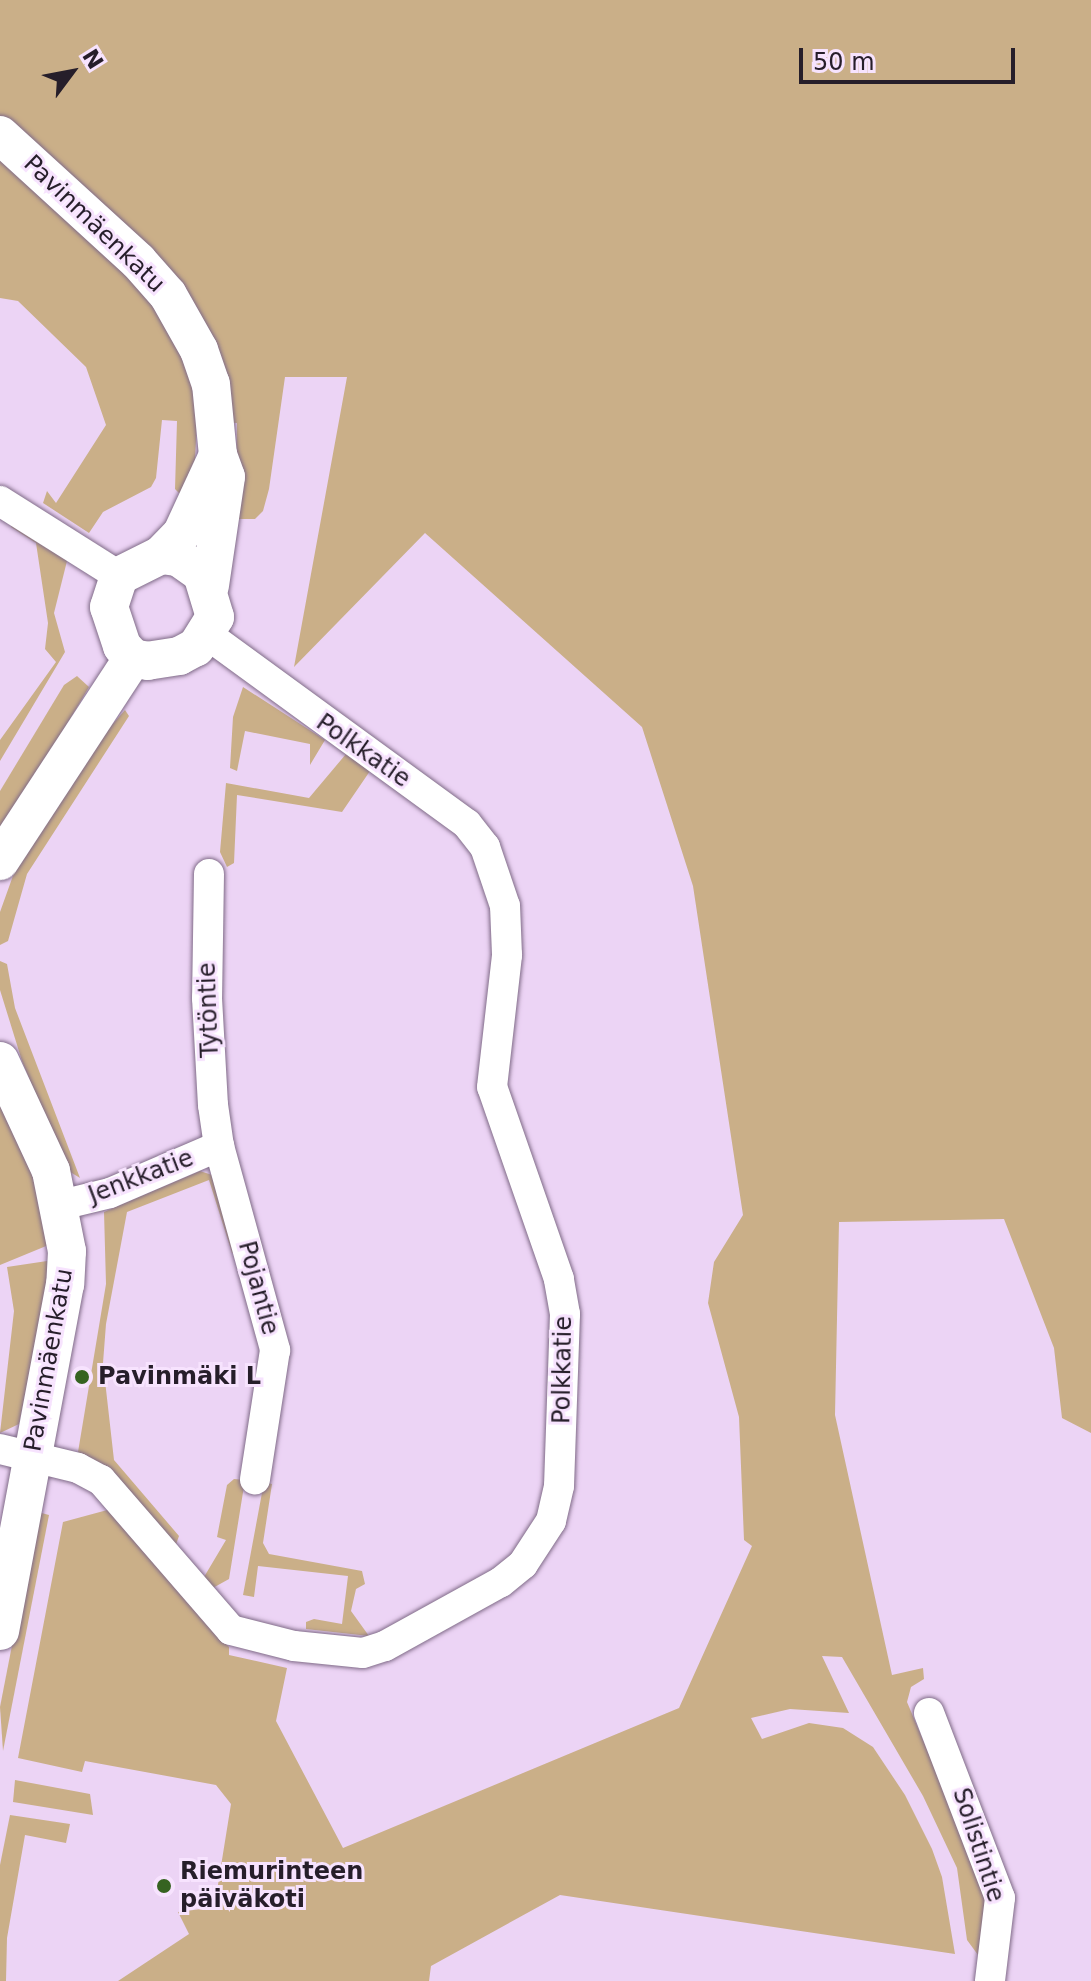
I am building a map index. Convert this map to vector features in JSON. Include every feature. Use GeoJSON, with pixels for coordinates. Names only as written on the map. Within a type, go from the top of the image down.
{"type":"FeatureCollection","features":[{"type":"Feature","properties":{"kind":"street","name":"Pavinmäenkatu"},"geometry":{"type":"LineString","coordinates":[[0,135],[168,295],[211,384],[218,455],[226,477],[210,586]]}},
{"type":"Feature","properties":{"kind":"street"},"geometry":{"type":"LineString","coordinates":[[161,555],[192,564],[210,586],[215,617],[208,635],[179,656],[162,661],[133,658],[122,646],[109,607],[119,576],[161,555],[182,533],[218,455]]}},
{"type":"Feature","properties":{"kind":"street"},"geometry":{"type":"LineString","coordinates":[[0,501],[119,576]]}},
{"type":"Feature","properties":{"kind":"street","name":"Polkkatie"},"geometry":{"type":"LineString","coordinates":[[16,1453],[101,1480],[231,1630],[294,1646],[363,1653],[501,1582],[523,1564],[544,1536],[559,1486],[565,1314],[559,1279],[492,1087],[507,955],[505,906],[485,847],[467,824],[208,635]]}},
{"type":"Feature","properties":{"kind":"street"},"geometry":{"type":"LineString","coordinates":[[0,861],[133,658]]}},
{"type":"Feature","properties":{"kind":"street","name":"Tytöntie"},"geometry":{"type":"LineString","coordinates":[[209,874],[207,998],[219,1146]]}},
{"type":"Feature","properties":{"kind":"street","name":"Pavinmäenkatu"},"geometry":{"type":"LineString","coordinates":[[0,1029],[18,1094],[61,1205],[65,1284],[16,1453],[0,1631]]}},
{"type":"Feature","properties":{"kind":"street","name":"Pavinmäenkatu"},"geometry":{"type":"LineString","coordinates":[[0,1061],[18,1094]]}},
{"type":"Feature","properties":{"kind":"street","name":"Jenkkatie"},"geometry":{"type":"LineString","coordinates":[[61,1205],[110,1193],[219,1146]]}},
{"type":"Feature","properties":{"kind":"street","name":"Pojantie"},"geometry":{"type":"LineString","coordinates":[[219,1146],[275,1350],[255,1479]]}},
{"type":"Feature","properties":{"kind":"street","name":"Solistintie"},"geometry":{"type":"LineString","coordinates":[[929,1713],[1000,1898],[990,1981]]}},
{"type":"Feature","properties":{"kind":"shaded area"},"geometry":{"type":"Polygon","coordinates":[[[0,0],[1091,0],[1091,1433],[1062,1418],[1054,1348],[1004,1219],[839,1222],[835,1415],[892,1675],[923,1668],[924,1679],[911,1687],[907,1702],[987,1898],[981,1959],[967,1940],[957,1868],[923,1796],[842,1657],[822,1656],[849,1713],[790,1709],[751,1718],[762,1739],[809,1723],[843,1728],[873,1747],[905,1795],[932,1849],[942,1877],[955,1954],[560,1895],[431,1966],[429,1981],[118,1981],[189,1934],[178,1912],[209,1908],[216,1897],[231,1804],[216,1785],[85,1761],[82,1772],[18,1758],[63,1522],[111,1509],[229,1647],[229,1655],[287,1668],[276,1721],[343,1848],[679,1708],[752,1546],[744,1540],[739,1417],[708,1303],[714,1262],[743,1215],[693,886],[642,727],[425,533],[294,667],[347,377],[285,377],[269,489],[263,511],[255,519],[235,519],[237,423],[197,421],[195,460],[180,494],[175,489],[177,421],[162,420],[156,478],[151,487],[103,512],[89,533],[43,503],[47,491],[56,503],[106,425],[86,367],[18,301],[0,298],[0,0]]]}},
{"type":"Feature","properties":{"kind":"shaded area"},"geometry":{"type":"Polygon","coordinates":[[[13,517],[68,557],[54,613],[65,652],[0,761],[0,740],[56,662],[45,649],[48,623],[36,543],[11,527],[13,517]]]}},
{"type":"Feature","properties":{"kind":"shaded area"},"geometry":{"type":"Polygon","coordinates":[[[77,676],[89,687],[0,837],[0,791],[64,685],[77,676]]]}},
{"type":"Feature","properties":{"kind":"shaded area"},"geometry":{"type":"Polygon","coordinates":[[[243,687],[325,740],[310,765],[310,744],[245,731],[237,771],[230,768],[233,717],[243,687]]]}},
{"type":"Feature","properties":{"kind":"shaded area"},"geometry":{"type":"Polygon","coordinates":[[[125,710],[129,716],[27,874],[8,941],[0,945],[0,912],[19,859],[91,749],[125,710]]]}},
{"type":"Feature","properties":{"kind":"shaded area"},"geometry":{"type":"Polygon","coordinates":[[[346,754],[370,771],[342,812],[237,795],[234,863],[227,867],[220,852],[226,783],[309,798],[346,754]]]}},
{"type":"Feature","properties":{"kind":"shaded area"},"geometry":{"type":"Polygon","coordinates":[[[0,961],[7,964],[15,1008],[80,1178],[67,1170],[22,1061],[0,990],[0,961]]]}},
{"type":"Feature","properties":{"kind":"shaded area"},"geometry":{"type":"Polygon","coordinates":[[[0,1095],[26,1146],[51,1244],[0,1265],[0,1095]]]}},
{"type":"Feature","properties":{"kind":"shaded area"},"geometry":{"type":"Polygon","coordinates":[[[200,1171],[212,1175],[238,1253],[232,1253],[209,1180],[127,1212],[106,1324],[103,1363],[114,1460],[179,1536],[175,1547],[107,1468],[78,1452],[106,1284],[104,1212],[200,1171]]]}},
{"type":"Feature","properties":{"kind":"shaded area"},"geometry":{"type":"Polygon","coordinates":[[[47,1261],[52,1263],[19,1424],[0,1433],[14,1311],[7,1267],[47,1261]]]}},
{"type":"Feature","properties":{"kind":"shaded area"},"geometry":{"type":"Polygon","coordinates":[[[234,1479],[245,1480],[229,1579],[211,1589],[204,1577],[226,1540],[217,1537],[227,1485],[234,1479]]]}},
{"type":"Feature","properties":{"kind":"shaded area"},"geometry":{"type":"Polygon","coordinates":[[[264,1482],[272,1484],[263,1543],[269,1554],[362,1571],[365,1584],[356,1589],[351,1611],[369,1636],[306,1629],[306,1622],[314,1619],[342,1624],[348,1576],[258,1566],[254,1597],[243,1595],[264,1482]]]}},
{"type":"Feature","properties":{"kind":"shaded area"},"geometry":{"type":"Polygon","coordinates":[[[38,1512],[49,1515],[3,1751],[0,1707],[38,1512]]]}},
{"type":"Feature","properties":{"kind":"shaded area"},"geometry":{"type":"Polygon","coordinates":[[[15,1780],[90,1794],[93,1815],[13,1802],[15,1780]]]}},
{"type":"Feature","properties":{"kind":"shaded area"},"geometry":{"type":"Polygon","coordinates":[[[10,1815],[70,1824],[66,1843],[25,1835],[7,1938],[6,1981],[0,1981],[0,1865],[10,1815]]]}},
{"type":"Feature","properties":{"kind":"place","name":"Pavinmäki L"},"geometry":{"type":"Point","coordinates":[82,1377]}},
{"type":"Feature","properties":{"kind":"place","name":"Riemurinteen päiväkoti"},"geometry":{"type":"Point","coordinates":[164,1886]}}]}
